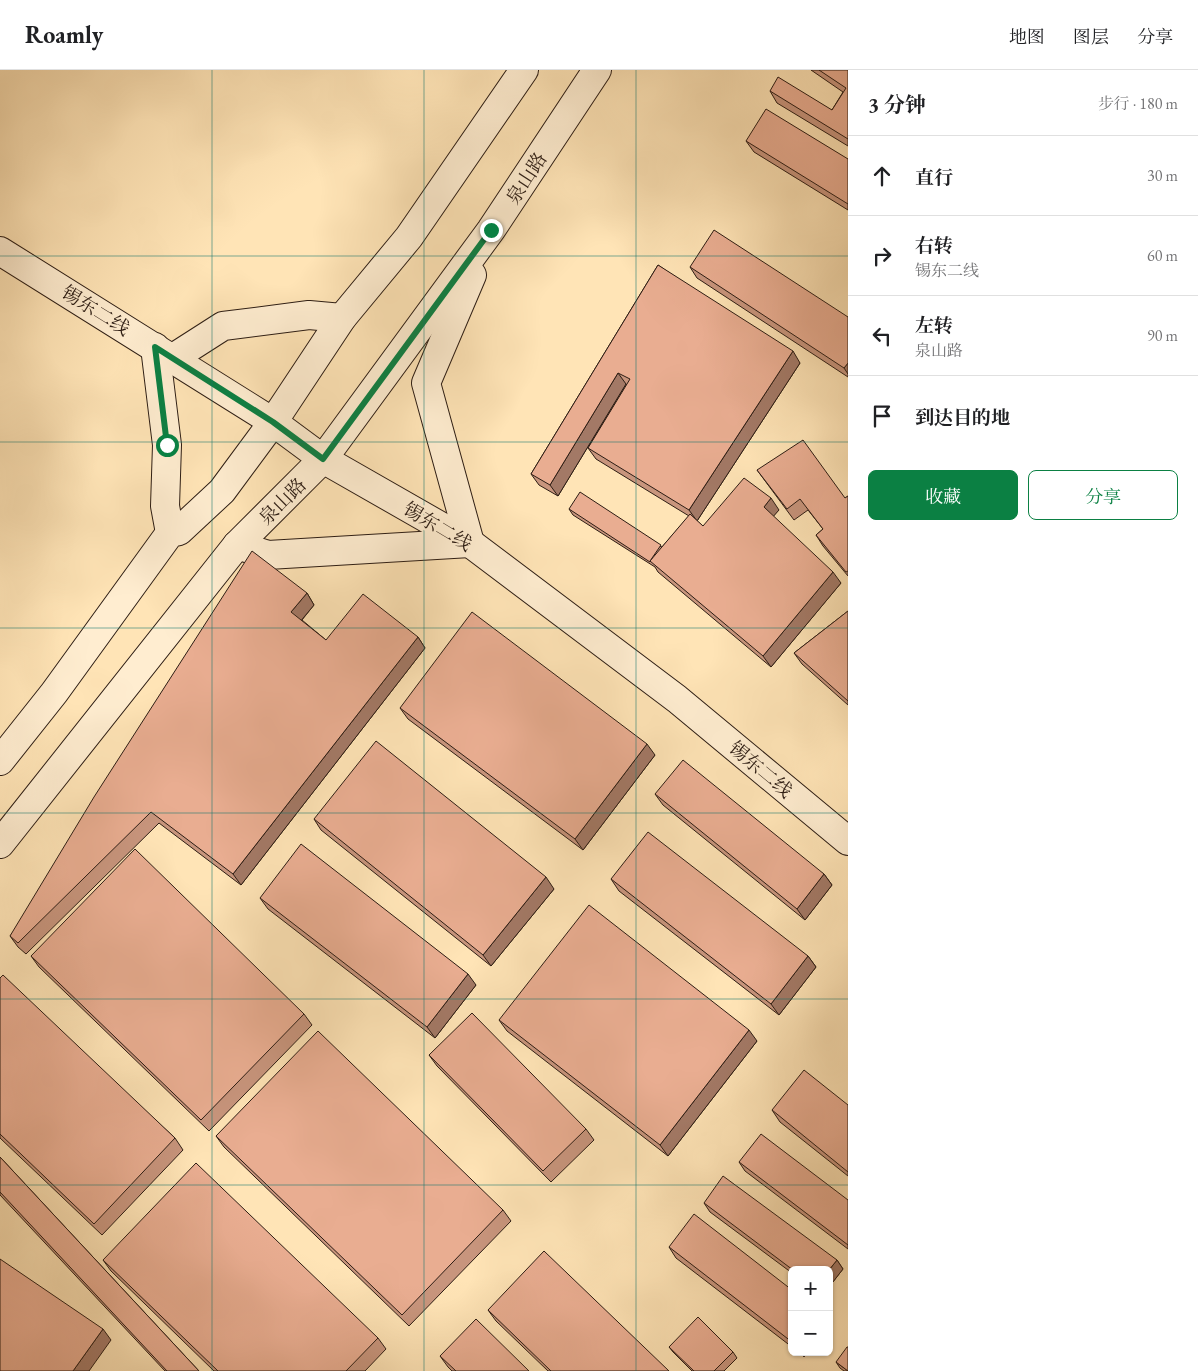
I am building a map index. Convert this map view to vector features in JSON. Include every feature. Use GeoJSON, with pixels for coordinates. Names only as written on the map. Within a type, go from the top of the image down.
{"type":"FeatureCollection","features":[{"type":"Feature","properties":{"kind":"main road"},"geometry":{"type":"LineString","coordinates":[[0,761],[54,693],[170,533],[179,531],[222,491],[273,422],[342,318],[409,237],[524,70]]}},
{"type":"Feature","properties":{"kind":"main road","name":"泉山路"},"geometry":{"type":"LineString","coordinates":[[0,844],[238,544],[323,459],[491,230],[597,70]]}},
{"type":"Feature","properties":{"kind":"main road"},"geometry":{"type":"LineString","coordinates":[[238,544],[268,556],[470,543],[426,383],[491,230]]}},
{"type":"Feature","properties":{"kind":"main road","name":"锡东二线"},"geometry":{"type":"LineString","coordinates":[[0,251],[273,422],[323,459],[470,543],[677,699],[848,841]]}},
{"type":"Feature","properties":{"kind":"main road"},"geometry":{"type":"LineString","coordinates":[[170,533],[165,506],[167,445],[164,352],[223,326],[309,315],[342,318]]}},
{"type":"Feature","properties":{"kind":"building"},"geometry":{"type":"Polygon","coordinates":[[[819,70],[848,70],[848,139],[770,91],[778,77],[832,110],[846,88],[819,70]]]}},
{"type":"Feature","properties":{"kind":"building"},"geometry":{"type":"Polygon","coordinates":[[[766,109],[848,159],[848,204],[746,141],[766,109]]]}},
{"type":"Feature","properties":{"kind":"building"},"geometry":{"type":"Polygon","coordinates":[[[714,230],[848,317],[848,363],[844,368],[690,267],[714,230]]]}},
{"type":"Feature","properties":{"kind":"building"},"geometry":{"type":"Polygon","coordinates":[[[658,265],[793,351],[689,510],[588,448],[630,379],[618,373],[550,485],[531,474],[658,265]]]}},
{"type":"Feature","properties":{"kind":"building"},"geometry":{"type":"Polygon","coordinates":[[[803,440],[845,498],[848,496],[848,571],[846,572],[816,535],[823,529],[800,499],[787,509],[757,470],[803,440]]]}},
{"type":"Feature","properties":{"kind":"building"},"geometry":{"type":"Polygon","coordinates":[[[744,478],[771,498],[764,507],[833,572],[763,656],[650,561],[690,514],[703,526],[744,478]]]}},
{"type":"Feature","properties":{"kind":"building"},"geometry":{"type":"Polygon","coordinates":[[[580,492],[661,545],[650,562],[569,509],[580,492]]]}},
{"type":"Feature","properties":{"kind":"building"},"geometry":{"type":"Polygon","coordinates":[[[252,551],[307,593],[291,612],[326,640],[363,594],[418,637],[233,874],[151,812],[18,943],[10,936],[94,797],[252,551]]]}},
{"type":"Feature","properties":{"kind":"building"},"geometry":{"type":"Polygon","coordinates":[[[848,611],[848,701],[794,653],[848,611]]]}},
{"type":"Feature","properties":{"kind":"building"},"geometry":{"type":"Polygon","coordinates":[[[472,612],[647,744],[575,839],[400,708],[472,612]]]}},
{"type":"Feature","properties":{"kind":"building"},"geometry":{"type":"Polygon","coordinates":[[[376,741],[546,877],[483,955],[314,819],[376,741]]]}},
{"type":"Feature","properties":{"kind":"building"},"geometry":{"type":"Polygon","coordinates":[[[683,760],[824,874],[797,909],[655,794],[683,760]]]}},
{"type":"Feature","properties":{"kind":"building"},"geometry":{"type":"Polygon","coordinates":[[[648,832],[808,956],[771,1004],[611,879],[648,832]]]}},
{"type":"Feature","properties":{"kind":"building"},"geometry":{"type":"Polygon","coordinates":[[[301,844],[468,974],[427,1027],[260,898],[301,844]]]}},
{"type":"Feature","properties":{"kind":"building"},"geometry":{"type":"Polygon","coordinates":[[[135,849],[304,1014],[201,1120],[31,956],[135,849]]]}},
{"type":"Feature","properties":{"kind":"building"},"geometry":{"type":"Polygon","coordinates":[[[589,905],[749,1030],[660,1145],[499,1020],[589,905]]]}},
{"type":"Feature","properties":{"kind":"building"},"geometry":{"type":"Polygon","coordinates":[[[3,975],[175,1138],[94,1224],[0,1134],[0,978],[3,975]]]}},
{"type":"Feature","properties":{"kind":"building"},"geometry":{"type":"Polygon","coordinates":[[[472,1013],[586,1129],[543,1171],[429,1055],[472,1013]]]}},
{"type":"Feature","properties":{"kind":"building"},"geometry":{"type":"Polygon","coordinates":[[[318,1031],[503,1210],[402,1315],[216,1136],[318,1031]]]}},
{"type":"Feature","properties":{"kind":"building"},"geometry":{"type":"Polygon","coordinates":[[[804,1070],[848,1105],[848,1172],[772,1110],[804,1070]]]}},
{"type":"Feature","properties":{"kind":"building"},"geometry":{"type":"Polygon","coordinates":[[[761,1134],[848,1200],[848,1245],[739,1162],[761,1134]]]}},
{"type":"Feature","properties":{"kind":"building"},"geometry":{"type":"Polygon","coordinates":[[[0,1157],[199,1371],[167,1371],[0,1192],[0,1157]]]}},
{"type":"Feature","properties":{"kind":"building"},"geometry":{"type":"Polygon","coordinates":[[[196,1163],[378,1338],[346,1371],[218,1371],[103,1260],[196,1163]]]}},
{"type":"Feature","properties":{"kind":"building"},"geometry":{"type":"Polygon","coordinates":[[[723,1176],[837,1260],[832,1266],[788,1266],[704,1203],[723,1176]]]}},
{"type":"Feature","properties":{"kind":"building"},"geometry":{"type":"Polygon","coordinates":[[[694,1214],[788,1287],[788,1339],[669,1247],[694,1214]]]}},
{"type":"Feature","properties":{"kind":"building"},"geometry":{"type":"Polygon","coordinates":[[[544,1251],[669,1371],[551,1371],[488,1310],[544,1251]]]}},
{"type":"Feature","properties":{"kind":"building"},"geometry":{"type":"Polygon","coordinates":[[[0,1259],[103,1329],[73,1371],[0,1371],[0,1259]]]}},
{"type":"Feature","properties":{"kind":"building"},"geometry":{"type":"Polygon","coordinates":[[[698,1317],[733,1352],[714,1371],[694,1371],[669,1347],[698,1317]]]}},
{"type":"Feature","properties":{"kind":"building"},"geometry":{"type":"Polygon","coordinates":[[[476,1319],[529,1371],[456,1371],[440,1356],[476,1319]]]}},
{"type":"Feature","properties":{"kind":"building"},"geometry":{"type":"Polygon","coordinates":[[[848,1347],[848,1371],[836,1362],[848,1347]]]}},
{"type":"Feature","properties":{"kind":"route"},"geometry":{"type":"LineString","coordinates":[[167,445],[155,347],[273,422],[323,459],[491,230]]}}]}
